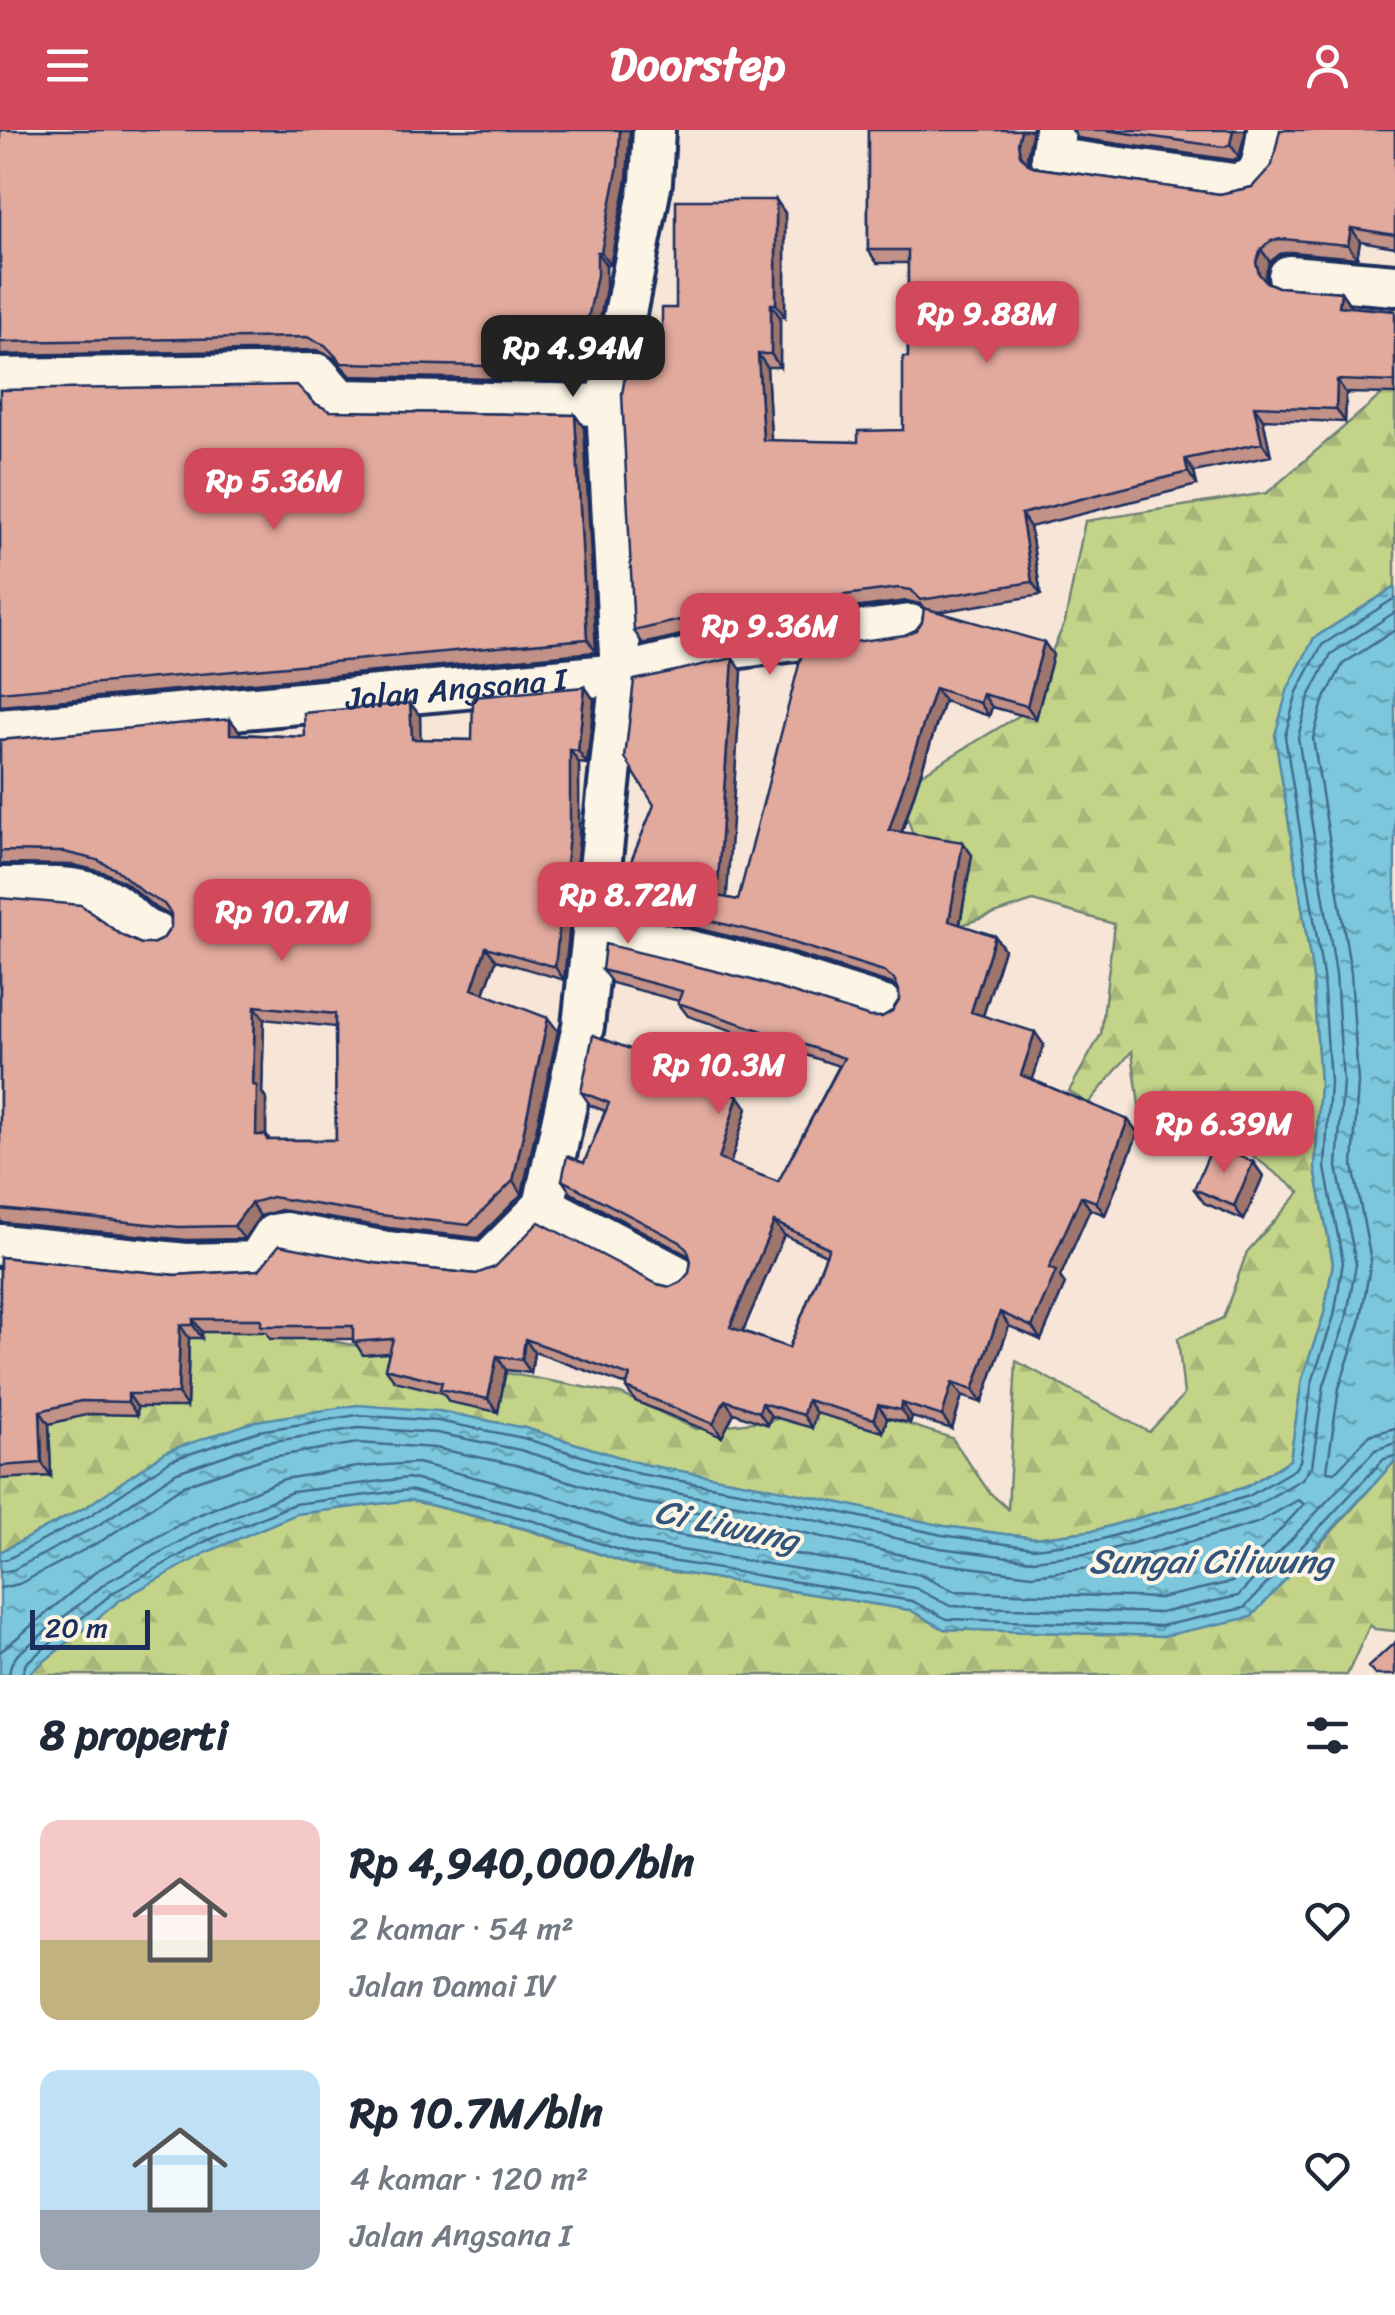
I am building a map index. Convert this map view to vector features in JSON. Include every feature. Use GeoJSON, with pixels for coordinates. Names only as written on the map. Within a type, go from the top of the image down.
{"type":"FeatureCollection","features":[{"type":"Feature","properties":{"kind":"street"},"geometry":{"type":"LineString","coordinates":[[0,1245],[186,1264],[246,1265],[257,1262],[274,1235],[285,1233],[386,1252],[487,1263],[544,1206],[583,1026],[621,674],[607,405],[652,182],[654,130]]}},
{"type":"Feature","properties":{"kind":"street"},"geometry":{"type":"LineString","coordinates":[[1055,130],[1051,158],[1232,184],[1253,180],[1261,170],[1268,130]]}},
{"type":"Feature","properties":{"kind":"street"},"geometry":{"type":"LineString","coordinates":[[1289,276],[1395,285]]}},
{"type":"Feature","properties":{"kind":"street"},"geometry":{"type":"LineString","coordinates":[[0,380],[39,376],[317,374],[340,400],[607,405]]}},
{"type":"Feature","properties":{"kind":"street","name":"Jalan Angsana I"},"geometry":{"type":"LineString","coordinates":[[0,730],[621,674],[726,649],[910,626]]}},
{"type":"Feature","properties":{"kind":"street"},"geometry":{"type":"LineString","coordinates":[[0,888],[77,890],[112,902],[144,932],[157,934]]}},
{"type":"Feature","properties":{"kind":"street"},"geometry":{"type":"LineString","coordinates":[[594,928],[768,970],[885,1007]]}},
{"type":"Feature","properties":{"kind":"street"},"geometry":{"type":"LineString","coordinates":[[544,1206],[678,1276]]}},
{"type":"Feature","properties":{"kind":"green space"},"geometry":{"type":"Polygon","coordinates":[[[1395,383],[1395,587],[1314,638],[1275,735],[1313,977],[1320,1083],[1315,1168],[1333,1263],[1324,1314],[1302,1379],[1290,1460],[1246,1487],[1096,1530],[1035,1538],[944,1526],[642,1464],[525,1428],[439,1411],[86,1507],[0,1552],[0,1421],[213,1308],[326,1340],[621,1394],[696,1429],[859,1409],[952,1438],[989,1492],[1008,1509],[1016,1361],[1149,1432],[1184,1395],[1178,1338],[1223,1318],[1247,1252],[1300,1192],[1227,1136],[1140,1113],[1132,1051],[1088,1104],[1069,1091],[1101,1034],[1114,924],[1033,901],[947,930],[897,789],[1025,712],[1065,622],[1085,521],[1267,493],[1395,383]]]}},
{"type":"Feature","properties":{"kind":"green space"},"geometry":{"type":"Polygon","coordinates":[[[1395,1461],[1395,1631],[1370,1625],[1347,1675],[27,1675],[120,1600],[207,1552],[296,1514],[410,1500],[528,1530],[632,1565],[910,1610],[944,1629],[1163,1636],[1317,1548],[1395,1461]]]}},
{"type":"Feature","properties":{"kind":"water"},"geometry":{"type":"Polygon","coordinates":[[[1395,587],[1395,1461],[1251,1617],[1163,1636],[944,1629],[910,1610],[632,1565],[531,1530],[410,1500],[296,1514],[207,1552],[120,1600],[27,1675],[0,1675],[0,1552],[86,1507],[167,1451],[256,1421],[357,1405],[439,1411],[525,1428],[642,1464],[944,1526],[1035,1538],[1096,1530],[1246,1487],[1290,1460],[1302,1379],[1324,1314],[1333,1263],[1315,1168],[1320,1083],[1313,977],[1275,735],[1288,688],[1314,638],[1395,587]]]}},
{"type":"Feature","properties":{"kind":"building"},"geometry":{"type":"Polygon","coordinates":[[[0,130],[620,130],[618,166],[601,252],[597,252],[597,275],[578,368],[342,363],[325,345],[307,337],[0,342],[0,130]]]}},
{"type":"Feature","properties":{"kind":"building"},"geometry":{"type":"Polygon","coordinates":[[[868,130],[1021,130],[1020,155],[1038,168],[1220,194],[1252,187],[1272,165],[1280,130],[1395,130],[1395,235],[1351,228],[1348,245],[1271,241],[1261,249],[1256,262],[1266,282],[1278,287],[1341,292],[1339,306],[1395,311],[1395,382],[1337,380],[1336,409],[1254,406],[1262,443],[1185,459],[1188,472],[1021,514],[1032,582],[921,600],[911,590],[898,588],[714,612],[634,631],[622,394],[627,365],[662,363],[662,308],[676,308],[676,200],[776,200],[776,304],[771,304],[771,354],[758,354],[763,440],[858,442],[858,431],[903,430],[908,250],[868,250],[868,130]]]}},
{"type":"Feature","properties":{"kind":"building"},"geometry":{"type":"Polygon","coordinates":[[[1105,130],[1233,130],[1230,144],[1224,147],[1105,130]]]}},
{"type":"Feature","properties":{"kind":"building"},"geometry":{"type":"Polygon","coordinates":[[[297,385],[314,403],[330,411],[575,415],[587,639],[0,692],[0,390],[297,385]]]}},
{"type":"Feature","properties":{"kind":"building"},"geometry":{"type":"Polygon","coordinates":[[[924,608],[1044,642],[1027,706],[983,694],[980,703],[935,688],[889,830],[963,842],[949,921],[995,936],[971,1012],[1035,1032],[1021,1075],[1128,1120],[1096,1202],[1081,1196],[1049,1268],[1056,1271],[1032,1327],[1000,1312],[973,1390],[952,1383],[942,1416],[902,1403],[901,1410],[878,1405],[874,1419],[807,1400],[803,1415],[762,1403],[759,1412],[725,1400],[713,1424],[626,1388],[630,1376],[525,1339],[522,1360],[497,1356],[488,1399],[440,1389],[442,1382],[385,1368],[393,1339],[353,1342],[353,1326],[261,1326],[261,1319],[193,1319],[193,1325],[180,1325],[178,1394],[128,1394],[128,1402],[81,1401],[40,1411],[42,1463],[0,1466],[0,1257],[175,1275],[259,1270],[279,1245],[374,1263],[476,1274],[495,1267],[539,1222],[657,1284],[670,1287],[681,1282],[689,1273],[691,1261],[680,1242],[562,1180],[567,1156],[584,1163],[609,1103],[581,1092],[593,1035],[699,1075],[696,1083],[738,1095],[719,1159],[778,1182],[844,1058],[678,1003],[682,991],[602,970],[605,944],[752,980],[870,1017],[882,1017],[892,1011],[899,1000],[899,990],[894,979],[883,971],[765,934],[616,898],[654,805],[625,758],[634,680],[733,658],[717,896],[738,900],[803,649],[905,635],[922,622],[924,608]],[[774,1222],[730,1327],[789,1348],[829,1248],[774,1222]]]}},
{"type":"Feature","properties":{"kind":"building"},"geometry":{"type":"Polygon","coordinates":[[[585,687],[578,751],[570,750],[570,827],[555,967],[486,947],[472,989],[548,1018],[513,1181],[469,1225],[272,1197],[251,1203],[234,1226],[178,1227],[0,1209],[0,898],[81,905],[121,935],[141,944],[163,939],[171,927],[171,914],[164,904],[97,860],[64,852],[0,851],[0,740],[230,719],[230,734],[305,737],[304,713],[410,703],[412,739],[472,740],[473,697],[585,687]],[[255,1006],[256,1135],[266,1135],[267,1140],[336,1140],[335,1014],[255,1006]]]}},
{"type":"Feature","properties":{"kind":"building"},"geometry":{"type":"Polygon","coordinates":[[[1213,1145],[1253,1162],[1234,1206],[1194,1189],[1213,1145]]]}},
{"type":"Feature","properties":{"kind":"building"},"geometry":{"type":"Polygon","coordinates":[[[1395,1642],[1395,1675],[1375,1675],[1368,1667],[1395,1642]]]}},
{"type":"Feature","properties":{"kind":"water label","name":"Ci Liwung"},"geometry":{"type":"Point","coordinates":[727,1525]}},
{"type":"Feature","properties":{"kind":"water label","name":"Sungai Ciliwung"},"geometry":{"type":"Point","coordinates":[1211,1561]}}]}
